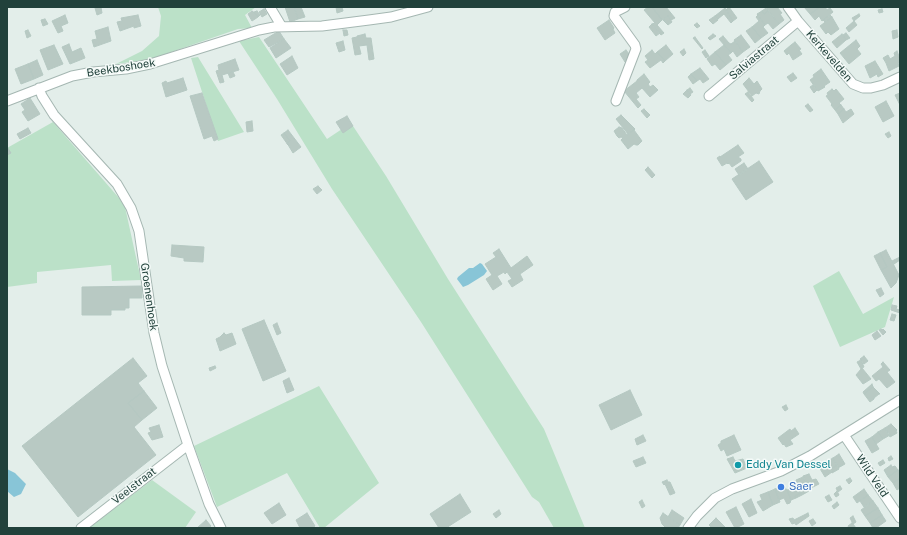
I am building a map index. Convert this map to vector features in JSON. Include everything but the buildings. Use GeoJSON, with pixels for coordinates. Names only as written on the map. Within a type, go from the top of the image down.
{"type":"FeatureCollection","features":[{"type":"Feature","properties":{"kind":"street"},"geometry":{"type":"LineString","coordinates":[[270,7],[282,27]]}},
{"type":"Feature","properties":{"kind":"street","name":"Beekboshoek"},"geometry":{"type":"LineString","coordinates":[[7,101],[72,76],[93,72],[126,69],[150,64],[252,32],[282,27],[322,26],[391,17],[428,7]]}},
{"type":"Feature","properties":{"kind":"street"},"geometry":{"type":"LineString","coordinates":[[616,101],[636,49],[635,45],[614,16],[615,12],[625,7]]}},
{"type":"Feature","properties":{"kind":"street","name":"Kerkevelden"},"geometry":{"type":"LineString","coordinates":[[788,7],[798,21],[854,84],[863,88],[871,88],[883,85],[900,77]]}},
{"type":"Feature","properties":{"kind":"street","name":"Salviastraat"},"geometry":{"type":"LineString","coordinates":[[709,96],[798,21]]}},
{"type":"Feature","properties":{"kind":"street","name":"Groenenhoek"},"geometry":{"type":"LineString","coordinates":[[39,88],[42,96],[54,115],[117,184],[131,208],[139,231],[156,346],[209,504],[221,528]]}},
{"type":"Feature","properties":{"kind":"street"},"geometry":{"type":"LineString","coordinates":[[688,528],[697,516],[715,498],[732,489],[780,471],[810,456],[900,400]]}},
{"type":"Feature","properties":{"kind":"street","name":"Wild Veld"},"geometry":{"type":"LineString","coordinates":[[844,435],[900,518]]}},
{"type":"Feature","properties":{"kind":"street","name":"Veelstraat"},"geometry":{"type":"LineString","coordinates":[[81,528],[188,445]]}},
{"type":"Feature","properties":{"kind":"green space"},"geometry":{"type":"Polygon","coordinates":[[[158,7],[256,7],[245,15],[252,28],[238,29],[151,59],[116,64],[142,51],[159,36],[161,16],[158,7]]]}},
{"type":"Feature","properties":{"kind":"green space"},"geometry":{"type":"Polygon","coordinates":[[[259,37],[327,139],[351,123],[386,176],[448,279],[544,429],[585,528],[554,528],[539,502],[532,497],[421,322],[332,189],[277,99],[239,41],[259,37]]]}},
{"type":"Feature","properties":{"kind":"green space"},"geometry":{"type":"Polygon","coordinates":[[[198,57],[244,132],[218,141],[191,58],[198,57]]]}},
{"type":"Feature","properties":{"kind":"green space"},"geometry":{"type":"Polygon","coordinates":[[[53,122],[119,198],[125,207],[141,280],[112,281],[111,265],[37,272],[37,283],[7,287],[7,148],[53,122]]]}},
{"type":"Feature","properties":{"kind":"green space"},"geometry":{"type":"Polygon","coordinates":[[[839,271],[863,314],[894,297],[885,327],[840,347],[813,286],[839,271]]]}},
{"type":"Feature","properties":{"kind":"green space"},"geometry":{"type":"Polygon","coordinates":[[[319,386],[379,483],[324,528],[320,528],[287,473],[217,507],[194,446],[319,386]]]}},
{"type":"Feature","properties":{"kind":"green space"},"geometry":{"type":"Polygon","coordinates":[[[152,480],[196,512],[185,528],[89,528],[152,480]]]}},
{"type":"Feature","properties":{"kind":"water"},"geometry":{"type":"Polygon","coordinates":[[[480,263],[487,271],[484,275],[463,287],[457,279],[458,277],[469,268],[473,268],[480,263]]]}},
{"type":"Feature","properties":{"kind":"water"},"geometry":{"type":"Polygon","coordinates":[[[7,469],[15,473],[26,484],[21,494],[14,497],[7,491],[7,469]]]}},
{"type":"Feature","properties":{"kind":"place","name":"Eddy Van Dessel"},"geometry":{"type":"Point","coordinates":[738,465]}},
{"type":"Feature","properties":{"kind":"place","name":"Saer"},"geometry":{"type":"Point","coordinates":[781,487]}}]}
